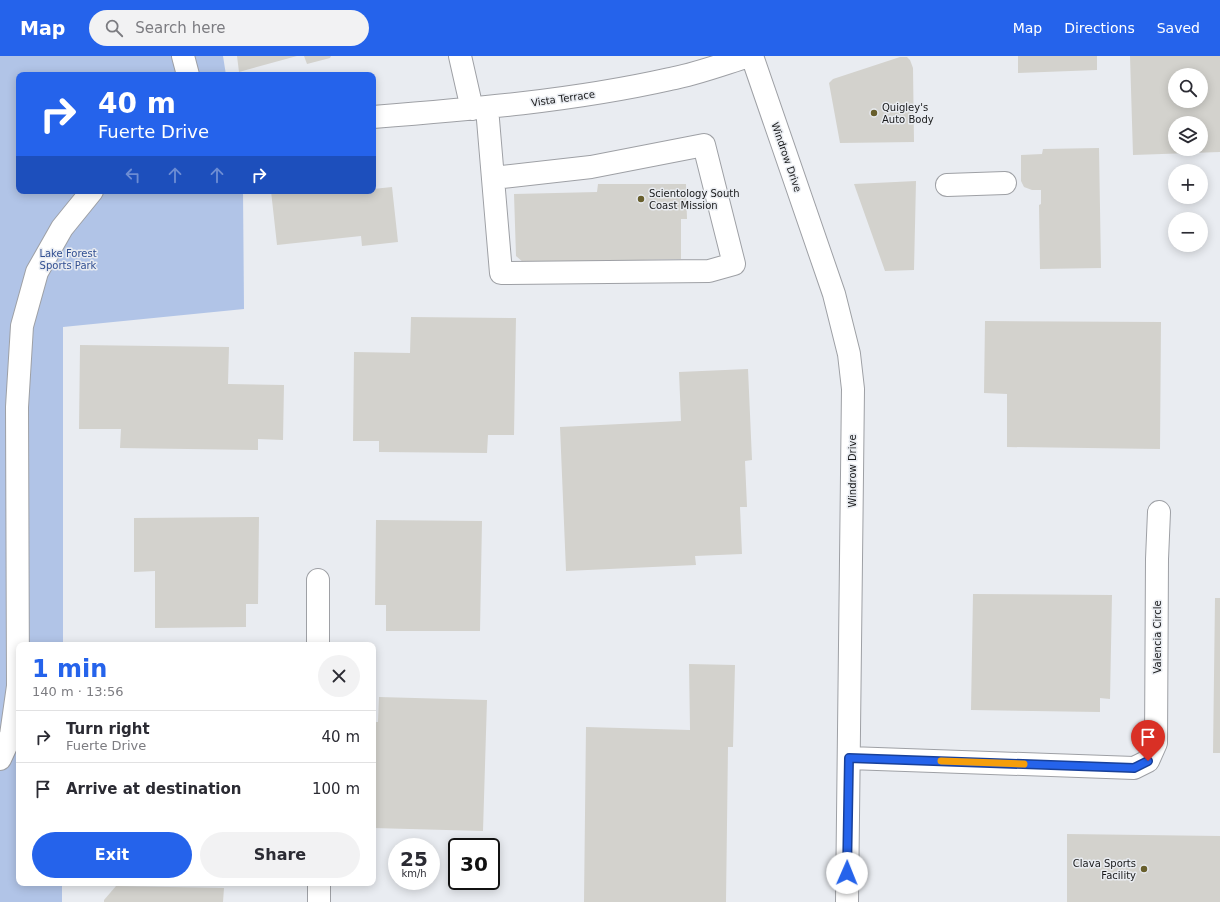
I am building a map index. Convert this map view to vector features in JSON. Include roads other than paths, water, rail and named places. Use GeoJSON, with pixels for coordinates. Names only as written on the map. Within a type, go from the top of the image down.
{"type":"FeatureCollection","features":[{"type":"Feature","properties":{"kind":"street"},"geometry":{"type":"LineString","coordinates":[[183,56],[187,72]]}},
{"type":"Feature","properties":{"kind":"street"},"geometry":{"type":"LineString","coordinates":[[460,56],[480,108],[493,178],[501,273],[709,271],[734,264],[704,145],[591,167],[493,178]]}},
{"type":"Feature","properties":{"kind":"street","name":"Vista Terrace"},"geometry":{"type":"LineString","coordinates":[[376,117],[554,100],[619,90],[672,79],[749,56]]}},
{"type":"Feature","properties":{"kind":"street","name":"Windrow Drive"},"geometry":{"type":"LineString","coordinates":[[752,56],[834,294],[849,354],[853,397],[847,902]]}},
{"type":"Feature","properties":{"kind":"street"},"geometry":{"type":"LineString","coordinates":[[947,185],[1005,182]]}},
{"type":"Feature","properties":{"kind":"street"},"geometry":{"type":"LineString","coordinates":[[18,642],[17,408],[22,326],[37,272],[62,228],[90,194]]}},
{"type":"Feature","properties":{"kind":"street","name":"Valencia Circle"},"geometry":{"type":"LineString","coordinates":[[849,758],[1134,768],[1148,761],[1156,743],[1157,559],[1159,512]]}},
{"type":"Feature","properties":{"kind":"street"},"geometry":{"type":"LineString","coordinates":[[318,580],[318,642]]}},
{"type":"Feature","properties":{"kind":"street"},"geometry":{"type":"LineString","coordinates":[[0,759],[11,735],[16,700]]}},
{"type":"Feature","properties":{"kind":"street"},"geometry":{"type":"LineString","coordinates":[[319,886],[319,902]]}},
{"type":"Feature","properties":{"kind":"place","name":"Quigley's Auto Body"},"geometry":{"type":"Point","coordinates":[874,113]}},
{"type":"Feature","properties":{"kind":"place","name":"Scientology South Coast Mission"},"geometry":{"type":"Point","coordinates":[641,199]}},
{"type":"Feature","properties":{"kind":"place","name":"Clava Sports Facility"},"geometry":{"type":"Point","coordinates":[1144,869]}},
{"type":"Feature","properties":{"kind":"park label","name":"Lake Forest Sports Park"},"geometry":{"type":"Point","coordinates":[68,258]}}]}
